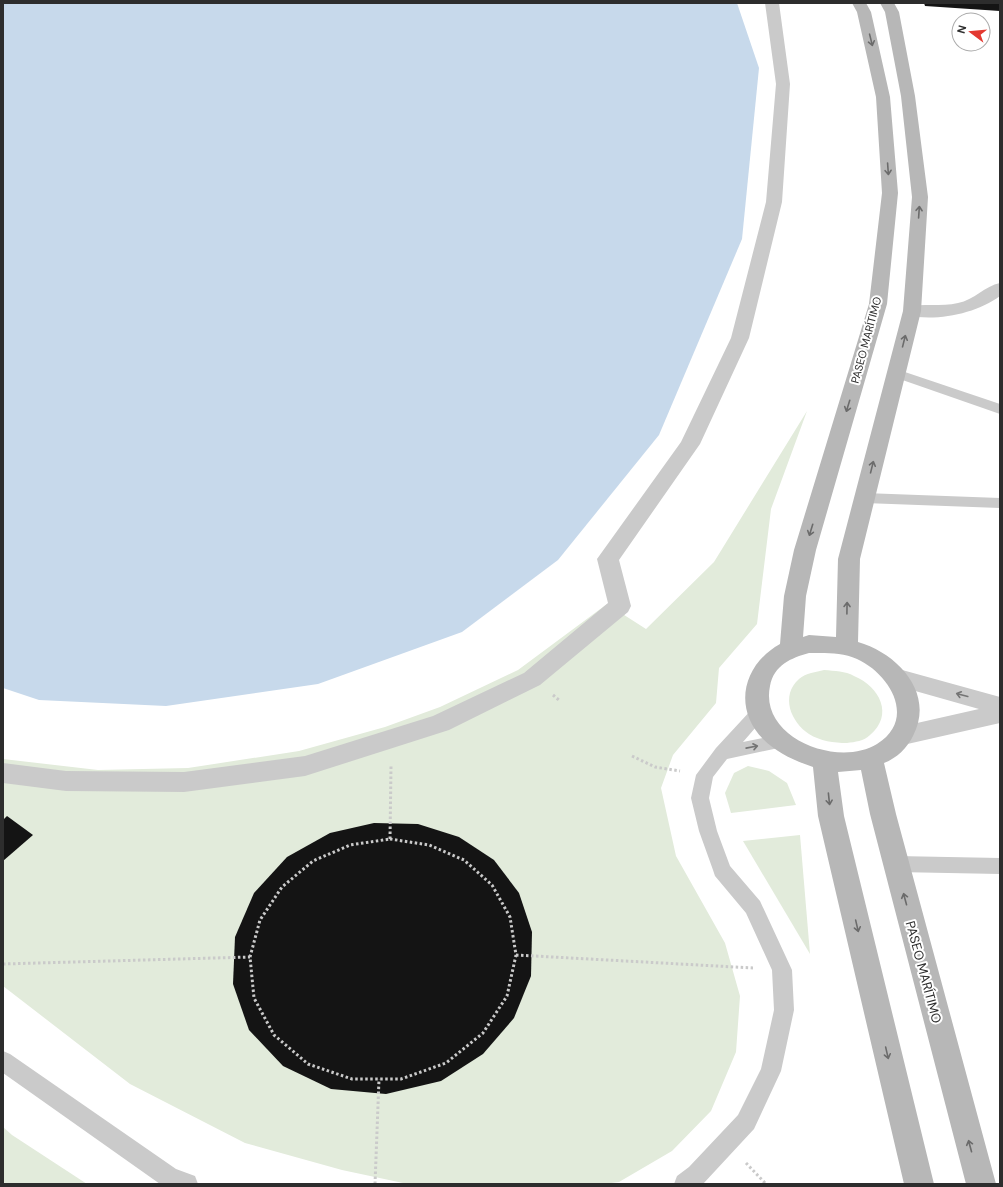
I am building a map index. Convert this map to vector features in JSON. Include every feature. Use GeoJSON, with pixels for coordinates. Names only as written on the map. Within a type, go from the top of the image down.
{"type":"FeatureCollection","features":[{"type":"Feature","properties":{"kind":"main road","name":"PASEO MARÍTIMO"},"geometry":{"type":"LineString","coordinates":[[791,648],[795,596],[805,550],[878,304],[890,193],[883,97],[864,12],[859,3]]}},
{"type":"Feature","properties":{"kind":"main road"},"geometry":{"type":"LineString","coordinates":[[847,647],[849,559],[912,311],[920,196],[908,96],[892,12],[887,3]]}},
{"type":"Feature","properties":{"kind":"main road"},"geometry":{"type":"LineString","coordinates":[[809,644],[828,644],[847,647],[866,654],[882,664],[895,677],[906,696],[909,716],[903,735],[890,749],[871,758],[849,763],[824,761],[801,753],[782,742],[769,728],[759,713],[756,693],[760,674],[773,659],[791,648],[809,644]]}},
{"type":"Feature","properties":{"kind":"main road","name":"PASEO MARÍTIMO"},"geometry":{"type":"LineString","coordinates":[[871,758],[896,864],[981,1184]]}},
{"type":"Feature","properties":{"kind":"main road"},"geometry":{"type":"LineString","coordinates":[[824,761],[831,816],[920,1184]]}},
{"type":"Feature","properties":{"kind":"street"},"geometry":{"type":"LineString","coordinates":[[3,773],[66,781],[184,782],[305,766],[441,723],[532,679],[620,606],[608,559],[690,444],[740,338],[774,202],[783,84],[772,3]]}},
{"type":"Feature","properties":{"kind":"street"},"geometry":{"type":"LineString","coordinates":[[912,311],[940,312],[964,309],[1000,288]]}},
{"type":"Feature","properties":{"kind":"street"},"geometry":{"type":"LineString","coordinates":[[895,677],[1000,706]]}},
{"type":"Feature","properties":{"kind":"street"},"geometry":{"type":"LineString","coordinates":[[903,735],[1000,714]]}},
{"type":"Feature","properties":{"kind":"lane"},"geometry":{"type":"LineString","coordinates":[[896,373],[1000,409]]}},
{"type":"Feature","properties":{"kind":"lane"},"geometry":{"type":"LineString","coordinates":[[864,498],[1000,503]]}},
{"type":"Feature","properties":{"kind":"lane"},"geometry":{"type":"LineString","coordinates":[[685,1184],[697,1175],[746,1122],[771,1071],[784,1010],[782,970],[753,906],[722,870],[708,831],[700,798],[705,775],[722,753],[759,713]]}},
{"type":"Feature","properties":{"kind":"lane"},"geometry":{"type":"LineString","coordinates":[[722,753],[782,742]]}},
{"type":"Feature","properties":{"kind":"lane"},"geometry":{"type":"LineString","coordinates":[[896,864],[1000,866]]}},
{"type":"Feature","properties":{"kind":"lane"},"geometry":{"type":"LineString","coordinates":[[3,1060],[170,1178],[187,1184]]}},
{"type":"Feature","properties":{"kind":"path"},"geometry":{"type":"LineString","coordinates":[[390,839],[392,738]]}},
{"type":"Feature","properties":{"kind":"path"},"geometry":{"type":"LineString","coordinates":[[632,756],[655,767],[705,775]]}},
{"type":"Feature","properties":{"kind":"path"},"geometry":{"type":"LineString","coordinates":[[390,839],[429,845],[464,860],[492,885],[510,917],[516,955],[507,996],[483,1033],[446,1062],[401,1079],[352,1079],[308,1064],[274,1035],[254,998],[250,957],[260,920],[282,886],[313,862],[342,848],[350,845],[390,839]]}},
{"type":"Feature","properties":{"kind":"path"},"geometry":{"type":"LineString","coordinates":[[516,955],[782,970]]}},
{"type":"Feature","properties":{"kind":"path"},"geometry":{"type":"LineString","coordinates":[[3,964],[250,957]]}},
{"type":"Feature","properties":{"kind":"path"},"geometry":{"type":"LineString","coordinates":[[375,1184],[379,1079]]}},
{"type":"Feature","properties":{"kind":"green space"},"geometry":{"type":"Polygon","coordinates":[[[807,411],[771,509],[757,624],[719,668],[716,703],[673,755],[661,788],[676,856],[725,943],[740,996],[736,1052],[711,1111],[672,1151],[619,1182],[604,1184],[420,1184],[403,1183],[342,1170],[245,1143],[130,1084],[3,986],[3,759],[98,770],[188,768],[299,751],[385,727],[440,707],[518,670],[607,604],[646,629],[714,562],[807,411]]]}},
{"type":"Feature","properties":{"kind":"green space"},"geometry":{"type":"Polygon","coordinates":[[[824,670],[851,674],[871,687],[877,694],[881,702],[881,719],[877,727],[865,739],[847,743],[827,741],[809,734],[797,723],[790,708],[789,701],[793,686],[805,675],[824,670]]]}},
{"type":"Feature","properties":{"kind":"green space"},"geometry":{"type":"Polygon","coordinates":[[[748,766],[769,771],[787,783],[796,805],[731,813],[725,793],[734,773],[748,766]]]}},
{"type":"Feature","properties":{"kind":"green space"},"geometry":{"type":"Polygon","coordinates":[[[800,835],[810,954],[743,841],[800,835]]]}},
{"type":"Feature","properties":{"kind":"green space"},"geometry":{"type":"Polygon","coordinates":[[[3,1127],[12,1135],[87,1184],[3,1184],[3,1127]]]}},
{"type":"Feature","properties":{"kind":"water"},"geometry":{"type":"Polygon","coordinates":[[[3,3],[737,3],[759,68],[742,239],[659,435],[558,560],[462,632],[318,684],[166,706],[39,700],[3,688],[3,3]]]}},
{"type":"Feature","properties":{"kind":"building"},"geometry":{"type":"Polygon","coordinates":[[[924,3],[1000,3],[1000,11],[925,6],[924,3]]]}},
{"type":"Feature","properties":{"kind":"building"},"geometry":{"type":"Polygon","coordinates":[[[7,816],[33,835],[3,861],[3,820],[7,816]]]}},
{"type":"Feature","properties":{"kind":"building"},"geometry":{"type":"Polygon","coordinates":[[[374,823],[418,824],[459,837],[494,860],[519,893],[532,932],[531,976],[514,1018],[483,1054],[441,1081],[386,1094],[331,1089],[283,1066],[249,1030],[233,984],[235,937],[254,893],[287,857],[330,833],[374,823]]]}}]}
